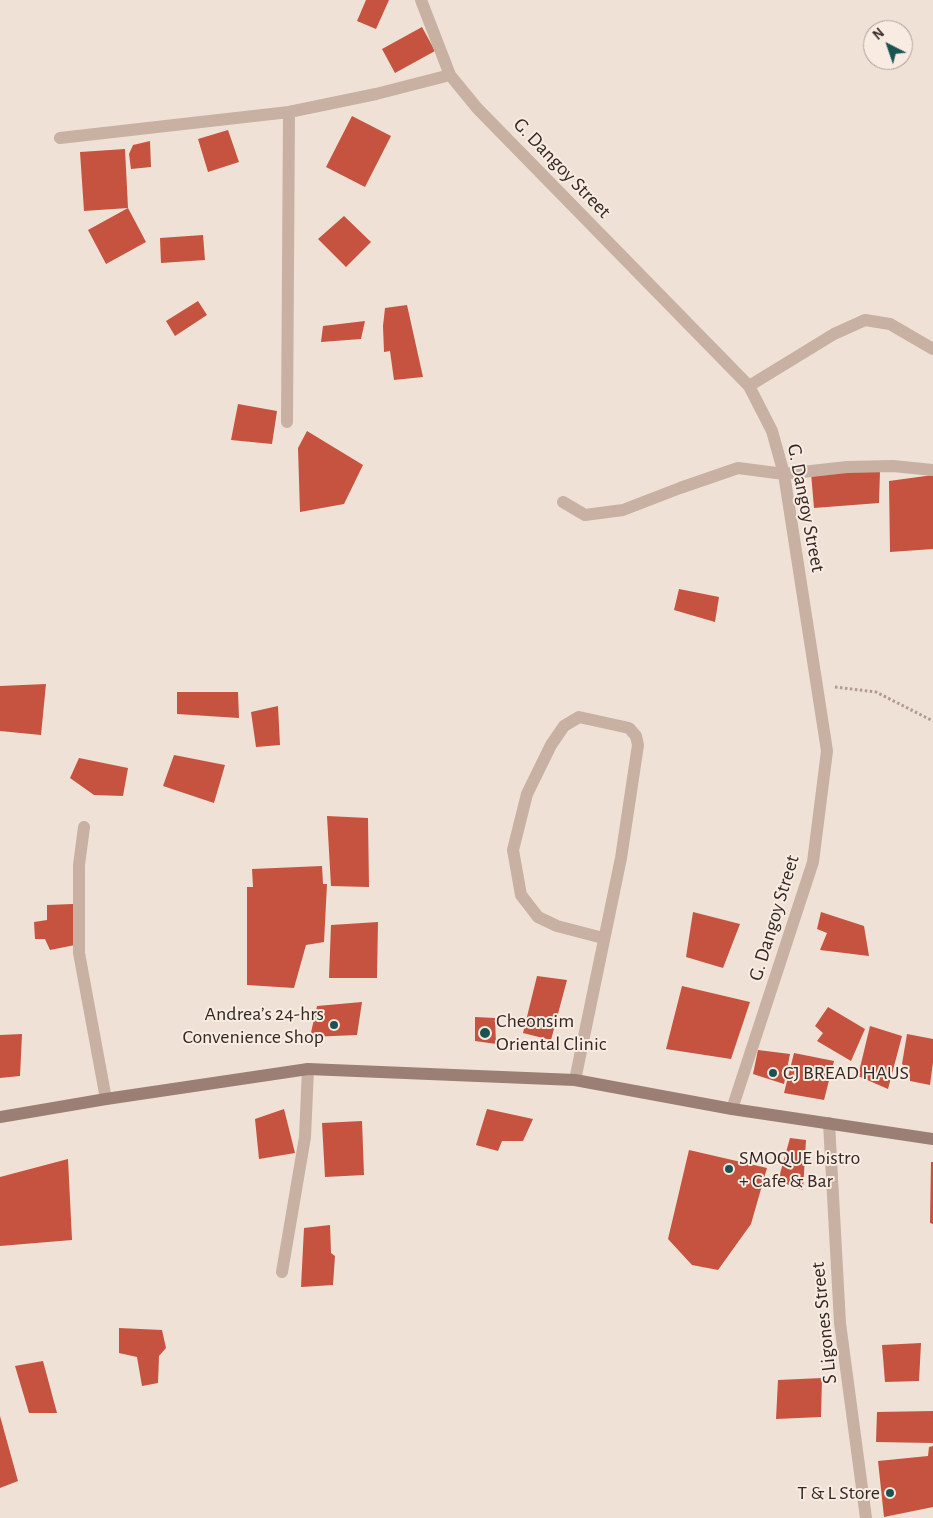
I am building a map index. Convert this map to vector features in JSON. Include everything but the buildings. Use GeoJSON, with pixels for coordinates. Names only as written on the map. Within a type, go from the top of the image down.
{"type":"FeatureCollection","features":[{"type":"Feature","properties":{"kind":"main road"},"geometry":{"type":"LineString","coordinates":[[0,1117],[308,1069],[574,1080],[732,1109],[933,1139]]}},
{"type":"Feature","properties":{"kind":"street","name":"G. Dangoy Street"},"geometry":{"type":"LineString","coordinates":[[421,0],[450,75],[477,108],[749,386],[772,431],[784,474],[827,751],[813,862],[732,1109]]}},
{"type":"Feature","properties":{"kind":"street"},"geometry":{"type":"LineString","coordinates":[[60,138],[289,112],[376,94],[450,75]]}},
{"type":"Feature","properties":{"kind":"street"},"geometry":{"type":"LineString","coordinates":[[287,422],[289,112]]}},
{"type":"Feature","properties":{"kind":"street"},"geometry":{"type":"LineString","coordinates":[[749,386],[834,334],[865,320],[890,324],[933,349]]}},
{"type":"Feature","properties":{"kind":"street"},"geometry":{"type":"LineString","coordinates":[[563,502],[585,515],[623,510],[738,468],[784,474],[847,467],[893,466],[933,470]]}},
{"type":"Feature","properties":{"kind":"street"},"geometry":{"type":"LineString","coordinates":[[574,1080],[621,858],[638,746],[636,736],[629,728],[579,717],[564,726],[551,745],[527,794],[512,850],[521,894],[538,917],[557,926],[603,938]]}},
{"type":"Feature","properties":{"kind":"street"},"geometry":{"type":"LineString","coordinates":[[84,827],[79,865],[79,953],[106,1099]]}},
{"type":"Feature","properties":{"kind":"street"},"geometry":{"type":"LineString","coordinates":[[282,1272],[305,1137],[308,1069]]}},
{"type":"Feature","properties":{"kind":"street","name":"S Ligones Street"},"geometry":{"type":"LineString","coordinates":[[829,1123],[840,1323],[866,1518]]}},
{"type":"Feature","properties":{"kind":"path"},"geometry":{"type":"LineString","coordinates":[[817,685],[876,692],[933,721]]}},
{"type":"Feature","properties":{"kind":"place","name":"Andrea’s 24-hrs Convenience Shop"},"geometry":{"type":"Point","coordinates":[334,1025]}},
{"type":"Feature","properties":{"kind":"place","name":"Cheonsim Oriental Clinic"},"geometry":{"type":"Point","coordinates":[485,1033]}},
{"type":"Feature","properties":{"kind":"place","name":"CJ BREAD HAUS"},"geometry":{"type":"Point","coordinates":[773,1073]}},
{"type":"Feature","properties":{"kind":"place","name":"SMOQUE bistro + Cafe & Bar"},"geometry":{"type":"Point","coordinates":[729,1169]}},
{"type":"Feature","properties":{"kind":"place","name":"T & L Store"},"geometry":{"type":"Point","coordinates":[890,1493]}}]}
